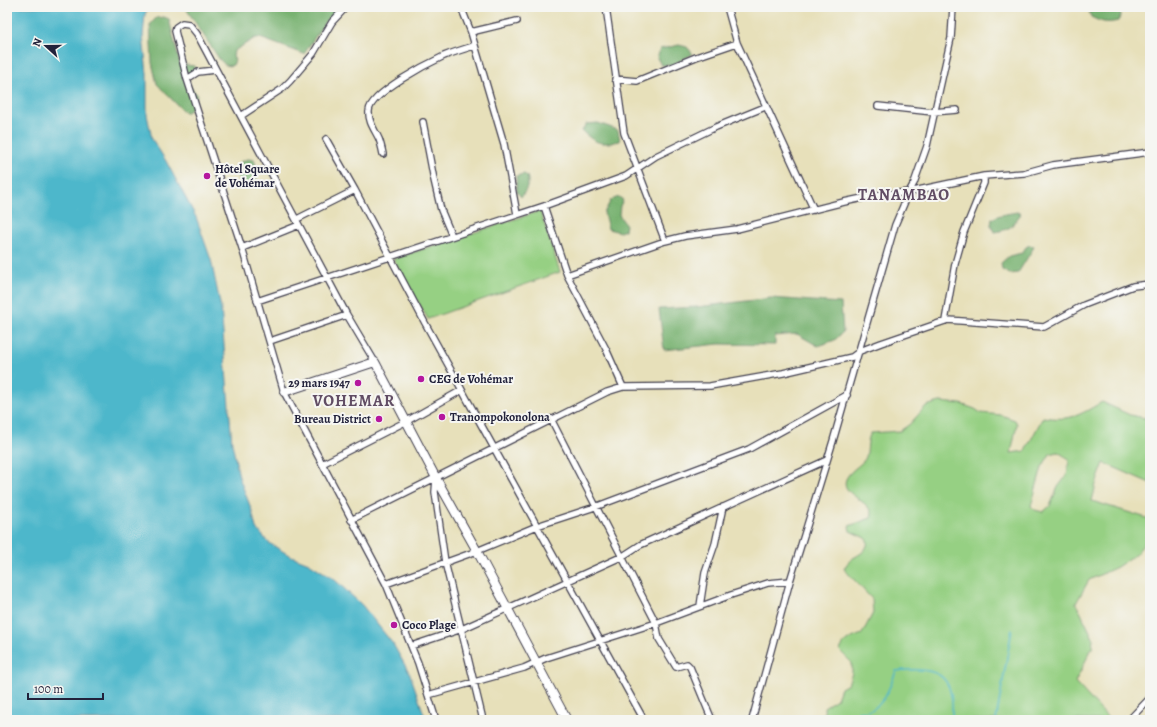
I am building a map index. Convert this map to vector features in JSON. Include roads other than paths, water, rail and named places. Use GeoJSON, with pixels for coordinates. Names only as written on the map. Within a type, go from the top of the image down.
{"type":"FeatureCollection","features":[{"type":"Feature","properties":{"kind":"street"},"geometry":{"type":"LineString","coordinates":[[241,116],[282,89],[290,81],[313,54],[332,22],[346,7]]}},
{"type":"Feature","properties":{"kind":"street"},"geometry":{"type":"LineString","coordinates":[[461,7],[471,32],[504,144],[517,214]]}},
{"type":"Feature","properties":{"kind":"street"},"geometry":{"type":"LineString","coordinates":[[606,7],[615,79],[624,133],[665,241]]}},
{"type":"Feature","properties":{"kind":"street"},"geometry":{"type":"LineString","coordinates":[[727,7],[737,43],[765,107],[814,210]]}},
{"type":"Feature","properties":{"kind":"street"},"geometry":{"type":"LineString","coordinates":[[752,720],[790,581],[860,351],[895,225],[914,183],[927,146],[933,112],[941,87],[951,38],[953,7]]}},
{"type":"Feature","properties":{"kind":"street"},"geometry":{"type":"LineString","coordinates":[[471,32],[517,21]]}},
{"type":"Feature","properties":{"kind":"street"},"geometry":{"type":"LineString","coordinates":[[436,720],[411,646],[386,584],[284,392],[242,248],[187,79],[175,31],[176,27],[182,23],[189,24],[197,34],[347,315],[408,421],[436,478],[477,551],[567,720]]}},
{"type":"Feature","properties":{"kind":"street"},"geometry":{"type":"LineString","coordinates":[[615,79],[637,81],[696,57],[737,43]]}},
{"type":"Feature","properties":{"kind":"street"},"geometry":{"type":"LineString","coordinates":[[383,154],[379,139],[372,126],[369,115],[369,109],[373,102],[394,84],[428,63],[474,46]]}},
{"type":"Feature","properties":{"kind":"street"},"geometry":{"type":"LineString","coordinates":[[187,79],[198,72],[215,70]]}},
{"type":"Feature","properties":{"kind":"street"},"geometry":{"type":"LineString","coordinates":[[878,106],[933,112],[957,110]]}},
{"type":"Feature","properties":{"kind":"street"},"geometry":{"type":"LineString","coordinates":[[257,301],[544,206],[626,176],[656,156],[703,133],[765,107]]}},
{"type":"Feature","properties":{"kind":"street"},"geometry":{"type":"LineString","coordinates":[[423,122],[441,210],[452,236]]}},
{"type":"Feature","properties":{"kind":"street"},"geometry":{"type":"LineString","coordinates":[[326,139],[355,190],[389,258],[644,720]]}},
{"type":"Feature","properties":{"kind":"street"},"geometry":{"type":"LineString","coordinates":[[567,276],[665,241],[686,236],[737,229],[844,202],[877,195],[909,192],[984,176],[1024,173],[1053,165],[1150,152]]}},
{"type":"Feature","properties":{"kind":"street"},"geometry":{"type":"LineString","coordinates":[[945,321],[955,264],[964,232],[984,183],[984,176]]}},
{"type":"Feature","properties":{"kind":"street"},"geometry":{"type":"LineString","coordinates":[[242,248],[298,222],[355,190]]}},
{"type":"Feature","properties":{"kind":"street"},"geometry":{"type":"LineString","coordinates":[[544,206],[567,276],[606,349],[623,387]]}},
{"type":"Feature","properties":{"kind":"street"},"geometry":{"type":"LineString","coordinates":[[351,520],[551,419],[607,392],[623,387],[710,386],[783,373],[852,357],[860,351],[945,321],[1044,327],[1084,305],[1133,286],[1150,284]]}},
{"type":"Feature","properties":{"kind":"street"},"geometry":{"type":"LineString","coordinates":[[270,341],[347,315]]}},
{"type":"Feature","properties":{"kind":"street"},"geometry":{"type":"LineString","coordinates":[[284,392],[375,362]]}},
{"type":"Feature","properties":{"kind":"street"},"geometry":{"type":"LineString","coordinates":[[322,464],[408,421],[462,390]]}},
{"type":"Feature","properties":{"kind":"street"},"geometry":{"type":"LineString","coordinates":[[386,584],[477,551],[537,526],[595,507],[749,449],[847,395]]}},
{"type":"Feature","properties":{"kind":"street"},"geometry":{"type":"LineString","coordinates":[[551,419],[595,507],[623,556],[656,623],[659,639],[676,667],[687,664],[690,667],[712,720]]}},
{"type":"Feature","properties":{"kind":"street"},"geometry":{"type":"LineString","coordinates":[[411,646],[462,629],[507,607],[623,556],[640,545],[827,460]]}},
{"type":"Feature","properties":{"kind":"street"},"geometry":{"type":"LineString","coordinates":[[436,478],[435,492],[445,562],[484,720]]}},
{"type":"Feature","properties":{"kind":"street"},"geometry":{"type":"LineString","coordinates":[[700,606],[705,572],[715,544],[723,507]]}},
{"type":"Feature","properties":{"kind":"street"},"geometry":{"type":"LineString","coordinates":[[428,695],[524,668],[536,662],[602,642],[606,639],[656,623],[700,606],[768,583],[790,581]]}},
{"type":"Feature","properties":{"kind":"street"},"geometry":{"type":"LineString","coordinates":[[1129,720],[1150,698]]}},
{"type":"Feature","properties":{"kind":"water"},"geometry":{"type":"Polygon","coordinates":[[[7,7],[149,7],[145,14],[143,36],[147,74],[147,115],[152,139],[166,161],[196,217],[211,260],[221,308],[232,443],[239,477],[252,511],[256,528],[269,543],[289,555],[309,563],[334,579],[362,605],[393,644],[410,674],[426,720],[7,720],[7,7]]]}},
{"type":"Feature","properties":{"kind":"waterway"},"geometry":{"type":"LineString","coordinates":[[996,720],[1012,629]]}},
{"type":"Feature","properties":{"kind":"waterway"},"geometry":{"type":"LineString","coordinates":[[858,712],[866,712],[879,705],[887,692],[896,671],[922,670],[932,672],[940,676],[946,682],[950,691],[952,717],[941,720]]}},
{"type":"Feature","properties":{"kind":"place","name":"Hôtel Square de Vohémar"},"geometry":{"type":"Point","coordinates":[207,176]}},
{"type":"Feature","properties":{"kind":"place","name":"CEG de Vohémar"},"geometry":{"type":"Point","coordinates":[421,379]}},
{"type":"Feature","properties":{"kind":"place","name":"29 mars 1947"},"geometry":{"type":"Point","coordinates":[358,383]}},
{"type":"Feature","properties":{"kind":"place","name":"Tranompokonolona"},"geometry":{"type":"Point","coordinates":[442,417]}},
{"type":"Feature","properties":{"kind":"place","name":"Bureau District"},"geometry":{"type":"Point","coordinates":[379,419]}},
{"type":"Feature","properties":{"kind":"place","name":"Coco Plage"},"geometry":{"type":"Point","coordinates":[394,625]}},
{"type":"Feature","properties":{"kind":"district","name":"TANAMBAO"},"geometry":{"type":"Point","coordinates":[904,195]}},
{"type":"Feature","properties":{"kind":"district","name":"VOHEMAR"},"geometry":{"type":"Point","coordinates":[354,401]}}]}
